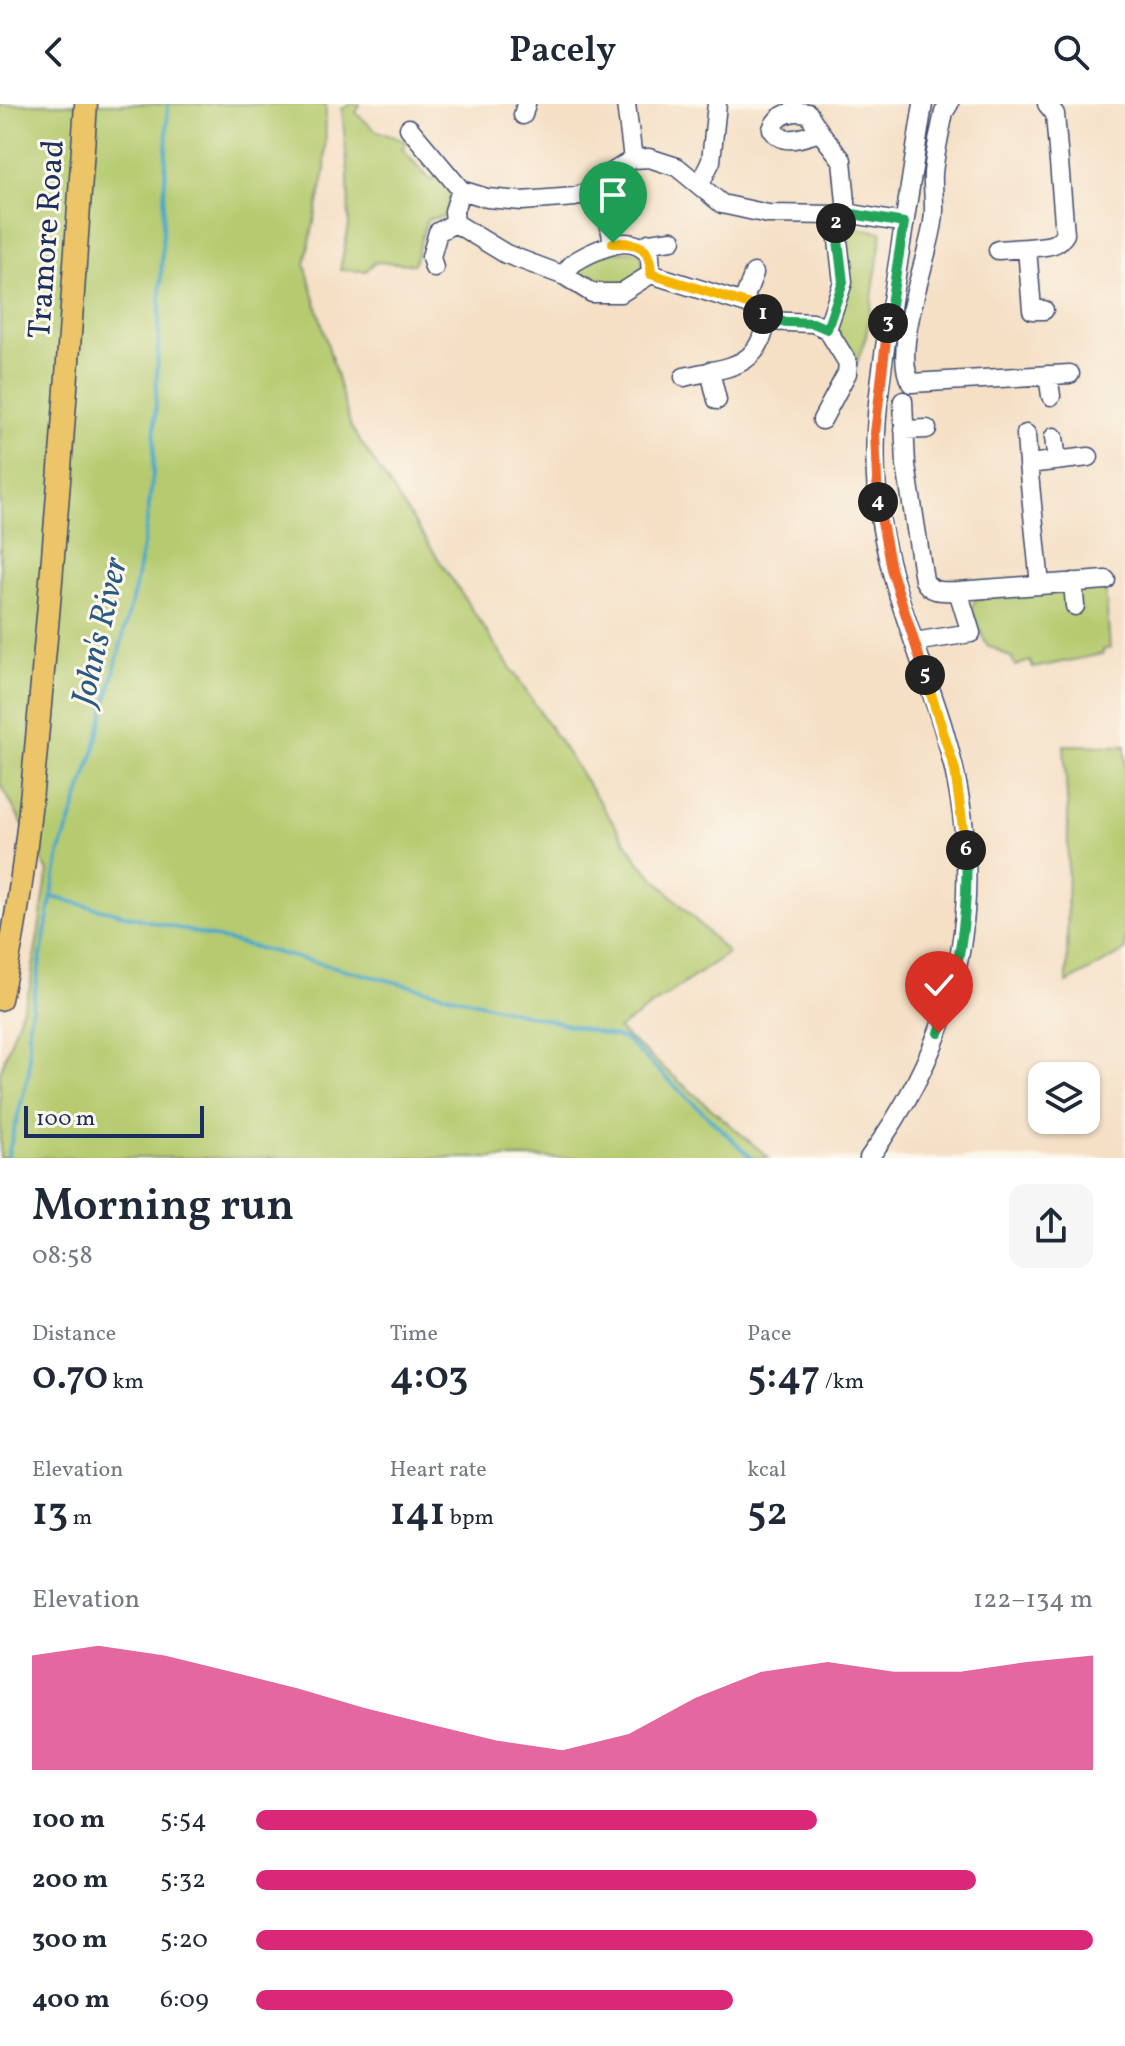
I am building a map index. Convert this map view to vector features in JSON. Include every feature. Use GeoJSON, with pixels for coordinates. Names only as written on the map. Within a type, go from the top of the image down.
{"type":"FeatureCollection","features":[{"type":"Feature","properties":{"kind":"main road","name":"Tramore Road"},"geometry":{"type":"LineString","coordinates":[[0,999],[20,889],[40,804],[86,104]]}},
{"type":"Feature","properties":{"kind":"street"},"geometry":{"type":"LineString","coordinates":[[626,104],[633,159]]}},
{"type":"Feature","properties":{"kind":"street"},"geometry":{"type":"LineString","coordinates":[[700,184],[711,161],[717,104]]}},
{"type":"Feature","properties":{"kind":"street"},"geometry":{"type":"LineString","coordinates":[[869,1158],[908,1099],[939,1033],[958,963],[966,905],[966,848],[958,784],[886,551],[875,462],[880,381],[923,104]]}},
{"type":"Feature","properties":{"kind":"street"},"geometry":{"type":"LineString","coordinates":[[949,104],[944,112],[933,173],[931,237],[906,338],[907,376],[911,383],[1070,374]]}},
{"type":"Feature","properties":{"kind":"street"},"geometry":{"type":"LineString","coordinates":[[998,250],[1052,246],[1060,242],[1065,234],[1055,114],[1047,104]]}},
{"type":"Feature","properties":{"kind":"street"},"geometry":{"type":"LineString","coordinates":[[409,128],[461,190],[487,198],[522,201],[575,197],[602,186],[611,173],[633,159],[649,158],[677,167],[722,204],[768,214],[841,214],[904,223]]}},
{"type":"Feature","properties":{"kind":"street"},"geometry":{"type":"LineString","coordinates":[[820,132],[842,160],[843,282],[827,329]]}},
{"type":"Feature","properties":{"kind":"street"},"geometry":{"type":"LineString","coordinates":[[602,186],[613,243]]}},
{"type":"Feature","properties":{"kind":"street"},"geometry":{"type":"LineString","coordinates":[[455,223],[454,211],[461,190]]}},
{"type":"Feature","properties":{"kind":"street"},"geometry":{"type":"LineString","coordinates":[[434,268],[431,257],[438,232],[455,223]]}},
{"type":"Feature","properties":{"kind":"street"},"geometry":{"type":"LineString","coordinates":[[455,223],[506,254],[565,276],[592,293],[621,293],[651,274],[743,302],[761,312],[766,321],[759,350],[743,362],[684,377]]}},
{"type":"Feature","properties":{"kind":"street"},"geometry":{"type":"LineString","coordinates":[[643,248],[649,243],[672,240]]}},
{"type":"Feature","properties":{"kind":"street"},"geometry":{"type":"LineString","coordinates":[[565,276],[574,262],[613,243],[627,242],[643,248],[650,255],[651,274]]}},
{"type":"Feature","properties":{"kind":"street"},"geometry":{"type":"LineString","coordinates":[[1027,248],[1032,310],[1044,310]]}},
{"type":"Feature","properties":{"kind":"street"},"geometry":{"type":"LineString","coordinates":[[743,302],[754,273]]}},
{"type":"Feature","properties":{"kind":"street"},"geometry":{"type":"LineString","coordinates":[[766,321],[813,323],[827,329],[848,363],[847,373],[822,420]]}},
{"type":"Feature","properties":{"kind":"street"},"geometry":{"type":"LineString","coordinates":[[710,371],[717,400]]}},
{"type":"Feature","properties":{"kind":"street"},"geometry":{"type":"LineString","coordinates":[[1048,375],[1051,396]]}},
{"type":"Feature","properties":{"kind":"street"},"geometry":{"type":"LineString","coordinates":[[903,401],[913,523],[927,587],[934,591],[958,591],[1106,580]]}},
{"type":"Feature","properties":{"kind":"street"},"geometry":{"type":"LineString","coordinates":[[904,430],[927,429]]}},
{"type":"Feature","properties":{"kind":"street"},"geometry":{"type":"LineString","coordinates":[[1026,434],[1025,452],[1040,585]]}},
{"type":"Feature","properties":{"kind":"street"},"geometry":{"type":"LineString","coordinates":[[1054,437],[1057,461]]}},
{"type":"Feature","properties":{"kind":"street"},"geometry":{"type":"LineString","coordinates":[[1028,464],[1089,457]]}},
{"type":"Feature","properties":{"kind":"street"},"geometry":{"type":"LineString","coordinates":[[1073,582],[1075,606]]}},
{"type":"Feature","properties":{"kind":"street"},"geometry":{"type":"LineString","coordinates":[[914,642],[971,633],[958,591]]}},
{"type":"Feature","properties":{"kind":"green space"},"geometry":{"type":"Polygon","coordinates":[[[0,104],[326,104],[325,171],[305,264],[351,427],[640,863],[728,953],[618,1029],[769,1158],[0,1158],[0,1072],[30,987],[48,871],[0,783],[0,104]]]}},
{"type":"Feature","properties":{"kind":"green space"},"geometry":{"type":"Polygon","coordinates":[[[351,104],[360,104],[356,113],[375,130],[407,142],[402,149],[431,181],[437,175],[452,189],[446,216],[427,219],[414,264],[375,262],[366,271],[340,270],[349,225],[342,109],[351,104]]]}},
{"type":"Feature","properties":{"kind":"green space"},"geometry":{"type":"Polygon","coordinates":[[[858,228],[882,232],[866,337],[856,365],[834,329],[842,232],[858,228]]]}},
{"type":"Feature","properties":{"kind":"green space"},"geometry":{"type":"Polygon","coordinates":[[[605,251],[641,252],[644,273],[609,289],[575,273],[605,251]]]}},
{"type":"Feature","properties":{"kind":"green space"},"geometry":{"type":"Polygon","coordinates":[[[1105,586],[1110,648],[1103,650],[1103,654],[1033,668],[1030,661],[1015,666],[1012,658],[986,644],[971,609],[976,599],[982,599],[983,595],[1058,590],[1065,594],[1105,586]]]}},
{"type":"Feature","properties":{"kind":"green space"},"geometry":{"type":"Polygon","coordinates":[[[1064,745],[1125,746],[1125,951],[1067,983],[1068,815],[1064,745]]]}},
{"type":"Feature","properties":{"kind":"waterway","name":"John's River"},"geometry":{"type":"LineString","coordinates":[[7,1158],[29,1072],[29,1024],[59,854],[94,752],[145,535],[153,474],[168,104]]}},
{"type":"Feature","properties":{"kind":"waterway"},"geometry":{"type":"LineString","coordinates":[[52,897],[625,1039],[752,1158]]}},
{"type":"Feature","properties":{"kind":"route"},"geometry":{"type":"LineString","coordinates":[[613,243],[627,242],[643,248],[650,255],[651,274],[750,305],[761,312],[766,321],[813,323],[827,329],[843,282],[835,215],[847,213],[904,223],[880,381],[875,462],[882,530],[891,569],[947,742],[963,816],[967,876],[963,934],[955,979],[939,1033]]}}]}
